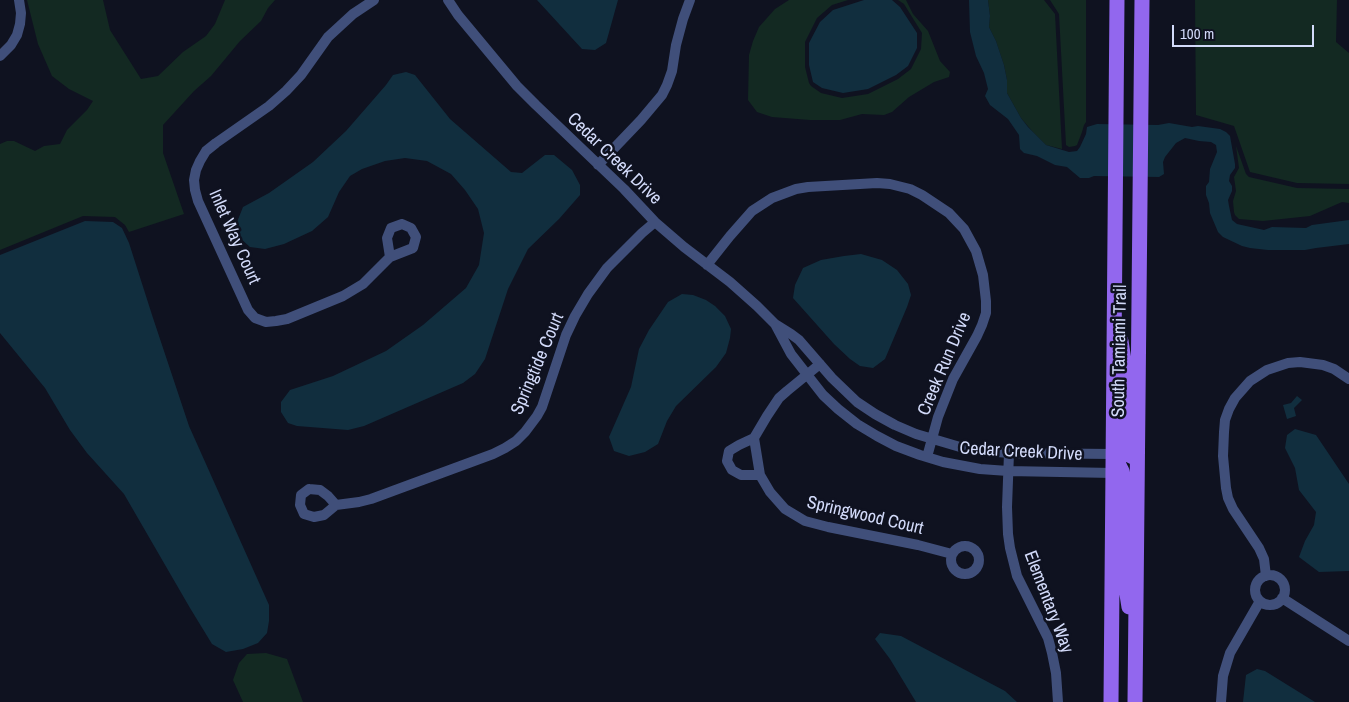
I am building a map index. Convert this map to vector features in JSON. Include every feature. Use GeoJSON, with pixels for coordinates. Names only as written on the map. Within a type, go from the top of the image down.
{"type":"FeatureCollection","features":[{"type":"Feature","properties":{"kind":"main road","name":"South Tamiami Trail"},"geometry":{"type":"LineString","coordinates":[[1111,702],[1117,0]]}},
{"type":"Feature","properties":{"kind":"main road"},"geometry":{"type":"LineString","coordinates":[[1134,0],[1141,49]]}},
{"type":"Feature","properties":{"kind":"main road","name":"South Tamiami Trail"},"geometry":{"type":"LineString","coordinates":[[1135,702],[1142,0]]}},
{"type":"Feature","properties":{"kind":"main road"},"geometry":{"type":"LineString","coordinates":[[1114,305],[1126,367],[1126,447],[1129,455],[1137,459]]}},
{"type":"Feature","properties":{"kind":"main road"},"geometry":{"type":"LineString","coordinates":[[1113,454],[1122,471],[1125,488],[1123,569],[1136,650]]}},
{"type":"Feature","properties":{"kind":"street"},"geometry":{"type":"LineString","coordinates":[[0,56],[11,45],[20,24],[19,0]]}},
{"type":"Feature","properties":{"kind":"street","name":"Inlet Way Court"},"geometry":{"type":"LineString","coordinates":[[374,0],[353,14],[328,37],[301,75],[286,91],[269,106],[206,152],[196,170],[194,180],[198,200],[248,310],[255,318],[266,322],[286,319],[343,296],[362,284],[390,257]]}},
{"type":"Feature","properties":{"kind":"street","name":"Cedar Creek Drive"},"geometry":{"type":"LineString","coordinates":[[448,0],[458,15],[517,86],[655,222],[757,306],[775,324],[799,340],[849,395],[869,410],[894,425],[932,440],[975,450],[1009,453],[1113,454]]}},
{"type":"Feature","properties":{"kind":"street"},"geometry":{"type":"LineString","coordinates":[[598,165],[662,95],[672,71],[678,36],[690,0]]}},
{"type":"Feature","properties":{"kind":"street","name":"Creek Run Drive"},"geometry":{"type":"LineString","coordinates":[[707,265],[752,211],[772,198],[796,189],[857,184],[890,184],[916,192],[932,200],[949,213],[964,229],[976,251],[984,275],[986,313],[977,336],[953,379],[938,417],[927,457]]}},
{"type":"Feature","properties":{"kind":"street","name":"Springtide Court"},"geometry":{"type":"LineString","coordinates":[[336,505],[359,502],[379,496],[493,454],[516,441],[525,432],[542,407],[566,335],[588,294],[607,268],[655,222]]}},
{"type":"Feature","properties":{"kind":"street","name":"Cedar Creek Drive"},"geometry":{"type":"LineString","coordinates":[[775,324],[787,349],[822,395],[858,424],[896,446],[955,465],[1008,471],[1113,473]]}},
{"type":"Feature","properties":{"kind":"street"},"geometry":{"type":"LineString","coordinates":[[1266,576],[1264,559],[1259,548],[1233,509],[1228,498],[1223,456],[1225,420],[1242,389],[1254,378],[1267,370],[1288,363],[1300,362],[1323,365],[1334,369],[1349,379]]}},
{"type":"Feature","properties":{"kind":"street"},"geometry":{"type":"LineString","coordinates":[[760,474],[741,475],[732,470],[727,461],[730,451],[754,438],[779,398],[820,364]]}},
{"type":"Feature","properties":{"kind":"street","name":"Springwood Court"},"geometry":{"type":"LineString","coordinates":[[754,438],[760,474],[770,492],[781,505],[805,521],[952,554]]}},
{"type":"Feature","properties":{"kind":"street","name":"Elementary Way"},"geometry":{"type":"LineString","coordinates":[[1009,453],[1008,525],[1010,548],[1017,576],[1048,638],[1056,673],[1058,702]]}},
{"type":"Feature","properties":{"kind":"street"},"geometry":{"type":"LineString","coordinates":[[1266,576],[1276,577],[1284,586],[1282,598],[1272,605],[1260,601],[1255,592],[1258,582],[1266,576]]}},
{"type":"Feature","properties":{"kind":"street"},"geometry":{"type":"LineString","coordinates":[[1282,598],[1349,641]]}},
{"type":"Feature","properties":{"kind":"street"},"geometry":{"type":"LineString","coordinates":[[1220,702],[1223,676],[1230,653],[1260,601]]}},
{"type":"Feature","properties":{"kind":"green space"},"geometry":{"type":"Polygon","coordinates":[[[27,0],[103,0],[110,30],[141,79],[158,76],[183,52],[206,36],[215,24],[225,0],[275,0],[261,21],[240,41],[211,76],[194,91],[163,125],[163,153],[184,214],[129,232],[125,225],[115,217],[83,216],[0,250],[0,144],[14,141],[35,151],[44,146],[60,144],[67,130],[87,110],[93,101],[69,89],[52,76],[38,44],[27,0]]]}},
{"type":"Feature","properties":{"kind":"green space"},"geometry":{"type":"Polygon","coordinates":[[[789,0],[848,0],[832,5],[817,18],[805,42],[805,67],[809,83],[821,93],[842,98],[868,94],[898,79],[911,69],[921,49],[922,33],[904,4],[898,0],[906,0],[913,14],[928,31],[940,61],[950,72],[949,77],[934,82],[909,97],[892,112],[884,115],[862,114],[840,120],[810,120],[772,117],[757,112],[748,100],[749,55],[753,41],[759,27],[775,9],[789,0]]]}},
{"type":"Feature","properties":{"kind":"green space"},"geometry":{"type":"Polygon","coordinates":[[[988,0],[1044,0],[1055,14],[1062,149],[1046,145],[1032,131],[1021,118],[1007,93],[1004,65],[989,27],[988,0]]]}},
{"type":"Feature","properties":{"kind":"green space"},"geometry":{"type":"Polygon","coordinates":[[[1050,0],[1086,0],[1086,122],[1077,145],[1069,147],[1066,145],[1059,14],[1050,0]]]}},
{"type":"Feature","properties":{"kind":"green space"},"geometry":{"type":"Polygon","coordinates":[[[1195,0],[1337,0],[1336,42],[1349,53],[1349,184],[1297,183],[1250,172],[1234,126],[1196,115],[1195,0]]]}},
{"type":"Feature","properties":{"kind":"green space"},"geometry":{"type":"Polygon","coordinates":[[[1236,146],[1246,174],[1249,177],[1297,188],[1349,189],[1349,203],[1342,202],[1310,216],[1263,221],[1239,219],[1234,212],[1233,201],[1236,191],[1234,177],[1239,168],[1236,146]]]}},
{"type":"Feature","properties":{"kind":"green space"},"geometry":{"type":"Polygon","coordinates":[[[266,653],[287,659],[303,702],[243,702],[233,680],[239,663],[247,654],[266,653]]]}},
{"type":"Feature","properties":{"kind":"water"},"geometry":{"type":"Polygon","coordinates":[[[537,0],[618,0],[606,43],[595,50],[582,49],[537,0]]]}},
{"type":"Feature","properties":{"kind":"water"},"geometry":{"type":"Polygon","coordinates":[[[864,0],[892,0],[900,7],[917,33],[917,48],[908,66],[896,75],[868,89],[843,93],[822,88],[813,82],[809,65],[809,43],[820,22],[833,10],[864,0]]]}},
{"type":"Feature","properties":{"kind":"water"},"geometry":{"type":"Polygon","coordinates":[[[969,0],[988,0],[989,27],[1004,65],[1007,93],[1021,118],[1046,145],[1069,152],[1077,151],[1086,134],[1087,127],[1097,124],[1158,125],[1169,123],[1220,129],[1230,136],[1235,164],[1229,181],[1232,186],[1228,200],[1232,220],[1237,224],[1264,230],[1272,227],[1306,228],[1312,225],[1349,220],[1349,244],[1305,250],[1268,250],[1242,246],[1223,237],[1218,232],[1210,213],[1206,195],[1210,169],[1217,152],[1216,145],[1211,142],[1185,138],[1176,143],[1165,157],[1163,162],[1164,174],[1159,177],[1094,176],[1080,178],[1067,167],[1055,165],[1037,156],[1024,153],[1020,149],[1019,135],[1008,119],[990,105],[985,96],[988,89],[984,73],[976,56],[970,32],[969,0]]]}},
{"type":"Feature","properties":{"kind":"water"},"geometry":{"type":"Polygon","coordinates":[[[406,72],[415,75],[450,119],[511,172],[522,173],[545,155],[554,155],[572,170],[580,185],[580,195],[559,219],[528,249],[508,289],[485,359],[475,374],[463,383],[364,426],[348,430],[297,426],[288,423],[281,412],[281,402],[290,390],[333,376],[386,351],[423,325],[466,288],[479,265],[484,233],[478,209],[465,190],[451,174],[427,161],[405,158],[385,161],[362,169],[350,176],[339,192],[328,217],[312,231],[284,244],[265,249],[250,247],[240,238],[237,222],[243,207],[269,193],[313,162],[346,131],[393,75],[406,72]]]}},
{"type":"Feature","properties":{"kind":"water"},"geometry":{"type":"Polygon","coordinates":[[[85,221],[113,222],[122,228],[129,243],[189,426],[269,605],[267,633],[258,643],[243,649],[226,652],[212,644],[124,494],[87,453],[70,430],[45,388],[0,333],[0,255],[85,221]]]}},
{"type":"Feature","properties":{"kind":"water"},"geometry":{"type":"Polygon","coordinates":[[[861,254],[882,260],[897,270],[908,284],[911,295],[885,359],[873,368],[860,366],[850,359],[793,298],[795,285],[803,268],[821,260],[861,254]]]}},
{"type":"Feature","properties":{"kind":"water"},"geometry":{"type":"Polygon","coordinates":[[[682,294],[693,295],[706,300],[725,316],[731,329],[726,353],[716,367],[676,406],[667,421],[658,444],[645,452],[629,456],[614,451],[609,437],[631,387],[639,349],[668,302],[682,294]]]}},
{"type":"Feature","properties":{"kind":"water"},"geometry":{"type":"Polygon","coordinates":[[[1297,396],[1302,400],[1294,408],[1296,416],[1287,419],[1283,405],[1291,403],[1297,396]]]}},
{"type":"Feature","properties":{"kind":"water"},"geometry":{"type":"Polygon","coordinates":[[[1295,429],[1316,435],[1349,484],[1349,571],[1319,572],[1299,557],[1314,525],[1316,512],[1299,490],[1295,468],[1285,448],[1287,435],[1295,429]]]}},
{"type":"Feature","properties":{"kind":"water"},"geometry":{"type":"Polygon","coordinates":[[[880,633],[901,636],[1005,691],[1017,702],[916,702],[890,659],[875,639],[880,633]]]}},
{"type":"Feature","properties":{"kind":"water"},"geometry":{"type":"Polygon","coordinates":[[[1257,669],[1265,671],[1315,702],[1243,702],[1246,675],[1257,669]]]}}]}
